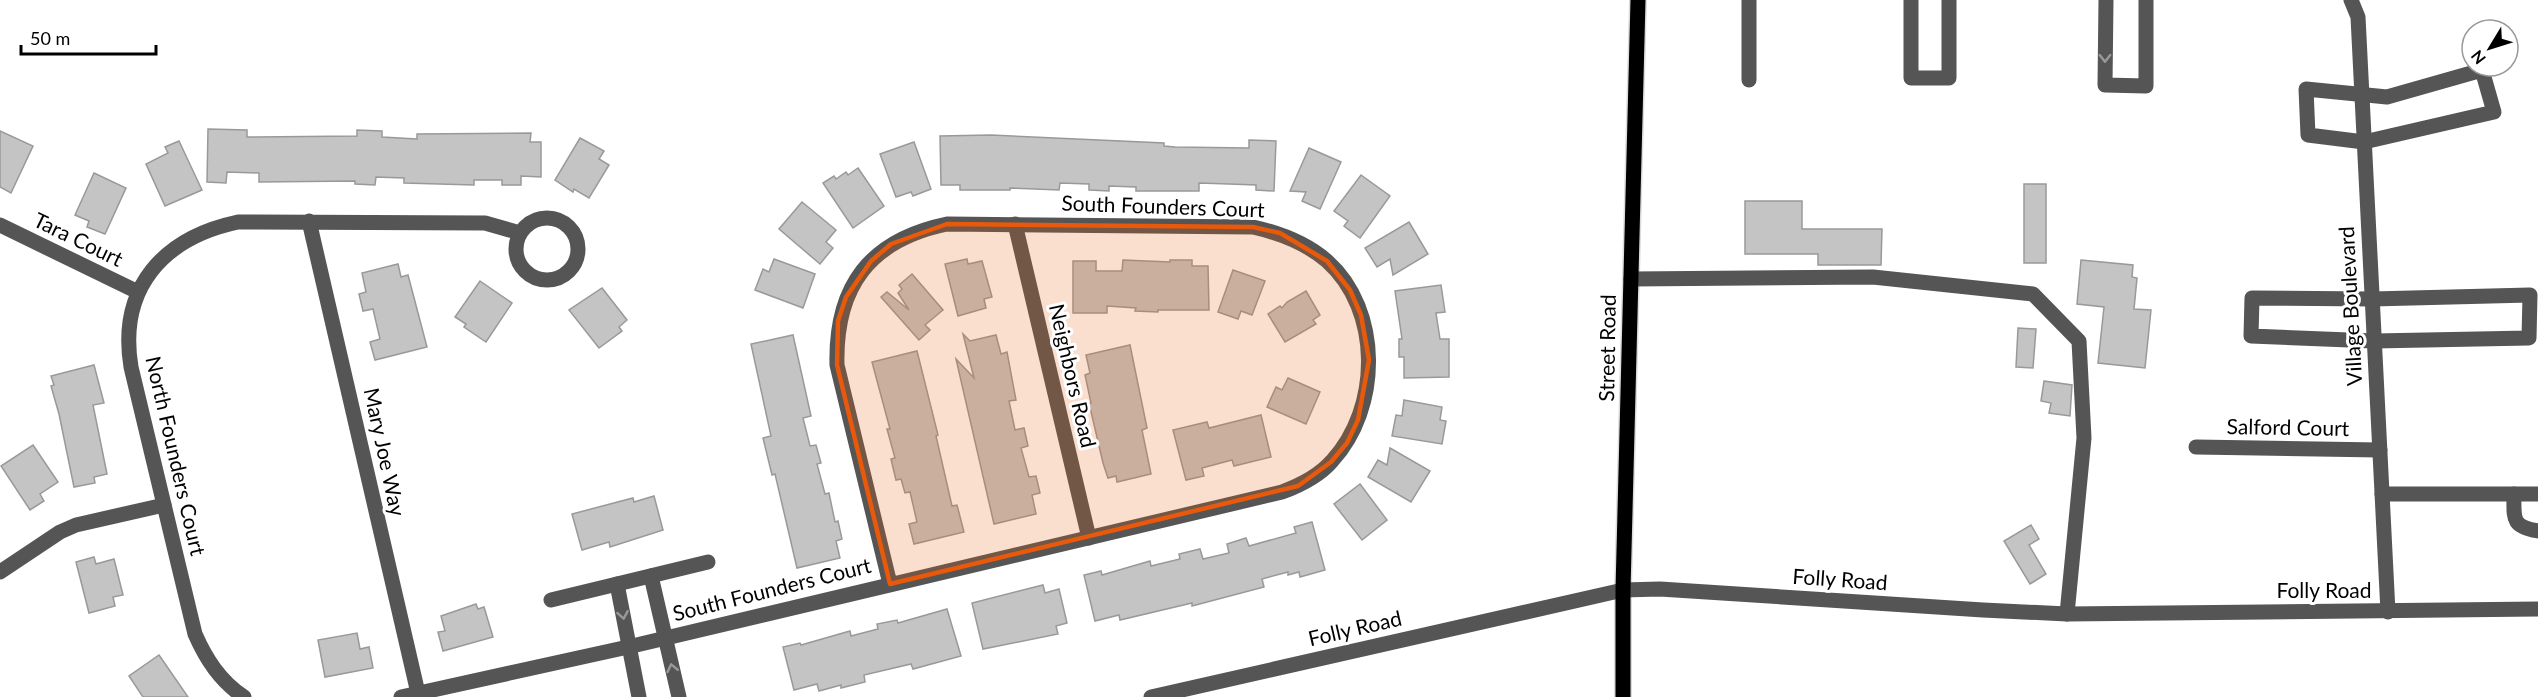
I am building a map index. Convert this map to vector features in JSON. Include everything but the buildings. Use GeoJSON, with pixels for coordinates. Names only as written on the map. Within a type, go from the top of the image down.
{"type":"FeatureCollection","features":[{"type":"Feature","properties":{"kind":"main road","name":"Street Road"},"geometry":{"type":"LineString","coordinates":[[1623,697],[1623,590],[1638,0]]}},
{"type":"Feature","properties":{"kind":"street"},"geometry":{"type":"LineString","coordinates":[[1749,0],[1749,80]]}},
{"type":"Feature","properties":{"kind":"street"},"geometry":{"type":"LineString","coordinates":[[1911,0],[1911,78],[1949,78],[1949,0]]}},
{"type":"Feature","properties":{"kind":"street"},"geometry":{"type":"LineString","coordinates":[[2106,0],[2105,85],[2146,86],[2146,0]]}},
{"type":"Feature","properties":{"kind":"street","name":"Village Boulevard"},"geometry":{"type":"LineString","coordinates":[[2351,0],[2358,17],[2388,612]]}},
{"type":"Feature","properties":{"kind":"street"},"geometry":{"type":"LineString","coordinates":[[2482,70],[2494,112],[2364,142],[2308,135],[2306,89],[2387,97],[2482,70]]}},
{"type":"Feature","properties":{"kind":"street"},"geometry":{"type":"LineString","coordinates":[[551,218],[562,222],[572,230],[577,241],[577,253],[573,265],[554,279],[542,279],[531,275],[522,267],[517,256],[516,244],[520,233],[528,224],[539,219],[551,218]]}},
{"type":"Feature","properties":{"kind":"street","name":"Mary Joe Way"},"geometry":{"type":"LineString","coordinates":[[309,221],[418,693]]}},
{"type":"Feature","properties":{"kind":"street","name":"North Founders Court"},"geometry":{"type":"LineString","coordinates":[[244,697],[219,676],[205,656],[195,634],[129,355],[129,329],[138,292],[149,275],[184,240],[204,231],[238,222],[485,223],[520,233]]}},
{"type":"Feature","properties":{"kind":"street","name":"South Founders Court"},"geometry":{"type":"LineString","coordinates":[[628,647],[1282,492],[1312,478],[1342,449],[1358,420],[1369,360],[1366,332],[1350,290],[1327,261],[1305,244],[1280,233],[1253,227],[947,224],[922,229],[891,244],[871,261],[846,297],[838,321],[837,364],[890,584]]}},
{"type":"Feature","properties":{"kind":"street","name":"Neighbors Road"},"geometry":{"type":"LineString","coordinates":[[1015,224],[1089,538]]}},
{"type":"Feature","properties":{"kind":"street","name":"Tara Court"},"geometry":{"type":"LineString","coordinates":[[0,225],[138,292]]}},
{"type":"Feature","properties":{"kind":"street"},"geometry":{"type":"LineString","coordinates":[[1631,279],[1873,277],[2033,294],[2079,341],[2084,438],[2067,614]]}},
{"type":"Feature","properties":{"kind":"street"},"geometry":{"type":"LineString","coordinates":[[2530,295],[2529,338],[2374,341],[2252,336],[2252,298],[2372,299],[2530,295]]}},
{"type":"Feature","properties":{"kind":"street","name":"Salford Court"},"geometry":{"type":"LineString","coordinates":[[2196,447],[2380,450]]}},
{"type":"Feature","properties":{"kind":"street"},"geometry":{"type":"LineString","coordinates":[[2382,494],[2538,494]]}},
{"type":"Feature","properties":{"kind":"street"},"geometry":{"type":"LineString","coordinates":[[2514,494],[2516,523],[2522,528],[2538,531]]}},
{"type":"Feature","properties":{"kind":"street"},"geometry":{"type":"LineString","coordinates":[[0,572],[60,532],[76,525],[164,506]]}},
{"type":"Feature","properties":{"kind":"street"},"geometry":{"type":"LineString","coordinates":[[551,600],[708,562]]}},
{"type":"Feature","properties":{"kind":"street"},"geometry":{"type":"LineString","coordinates":[[651,576],[679,697]]}},
{"type":"Feature","properties":{"kind":"street"},"geometry":{"type":"LineString","coordinates":[[617,584],[639,697]]}},
{"type":"Feature","properties":{"kind":"street","name":"Folly Road"},"geometry":{"type":"LineString","coordinates":[[1151,697],[1623,590],[1660,589],[2067,614],[2538,609]]}},
{"type":"Feature","properties":{"kind":"street"},"geometry":{"type":"LineString","coordinates":[[401,697],[628,647]]}},
{"type":"Feature","properties":{"kind":"highlighted area"},"geometry":{"type":"Polygon","coordinates":[[[947,224],[1253,227],[1280,233],[1327,261],[1350,290],[1361,315],[1369,360],[1358,420],[1347,443],[1331,462],[1298,486],[890,584],[837,365],[838,321],[846,297],[871,261],[891,244],[947,224]]]}}]}
